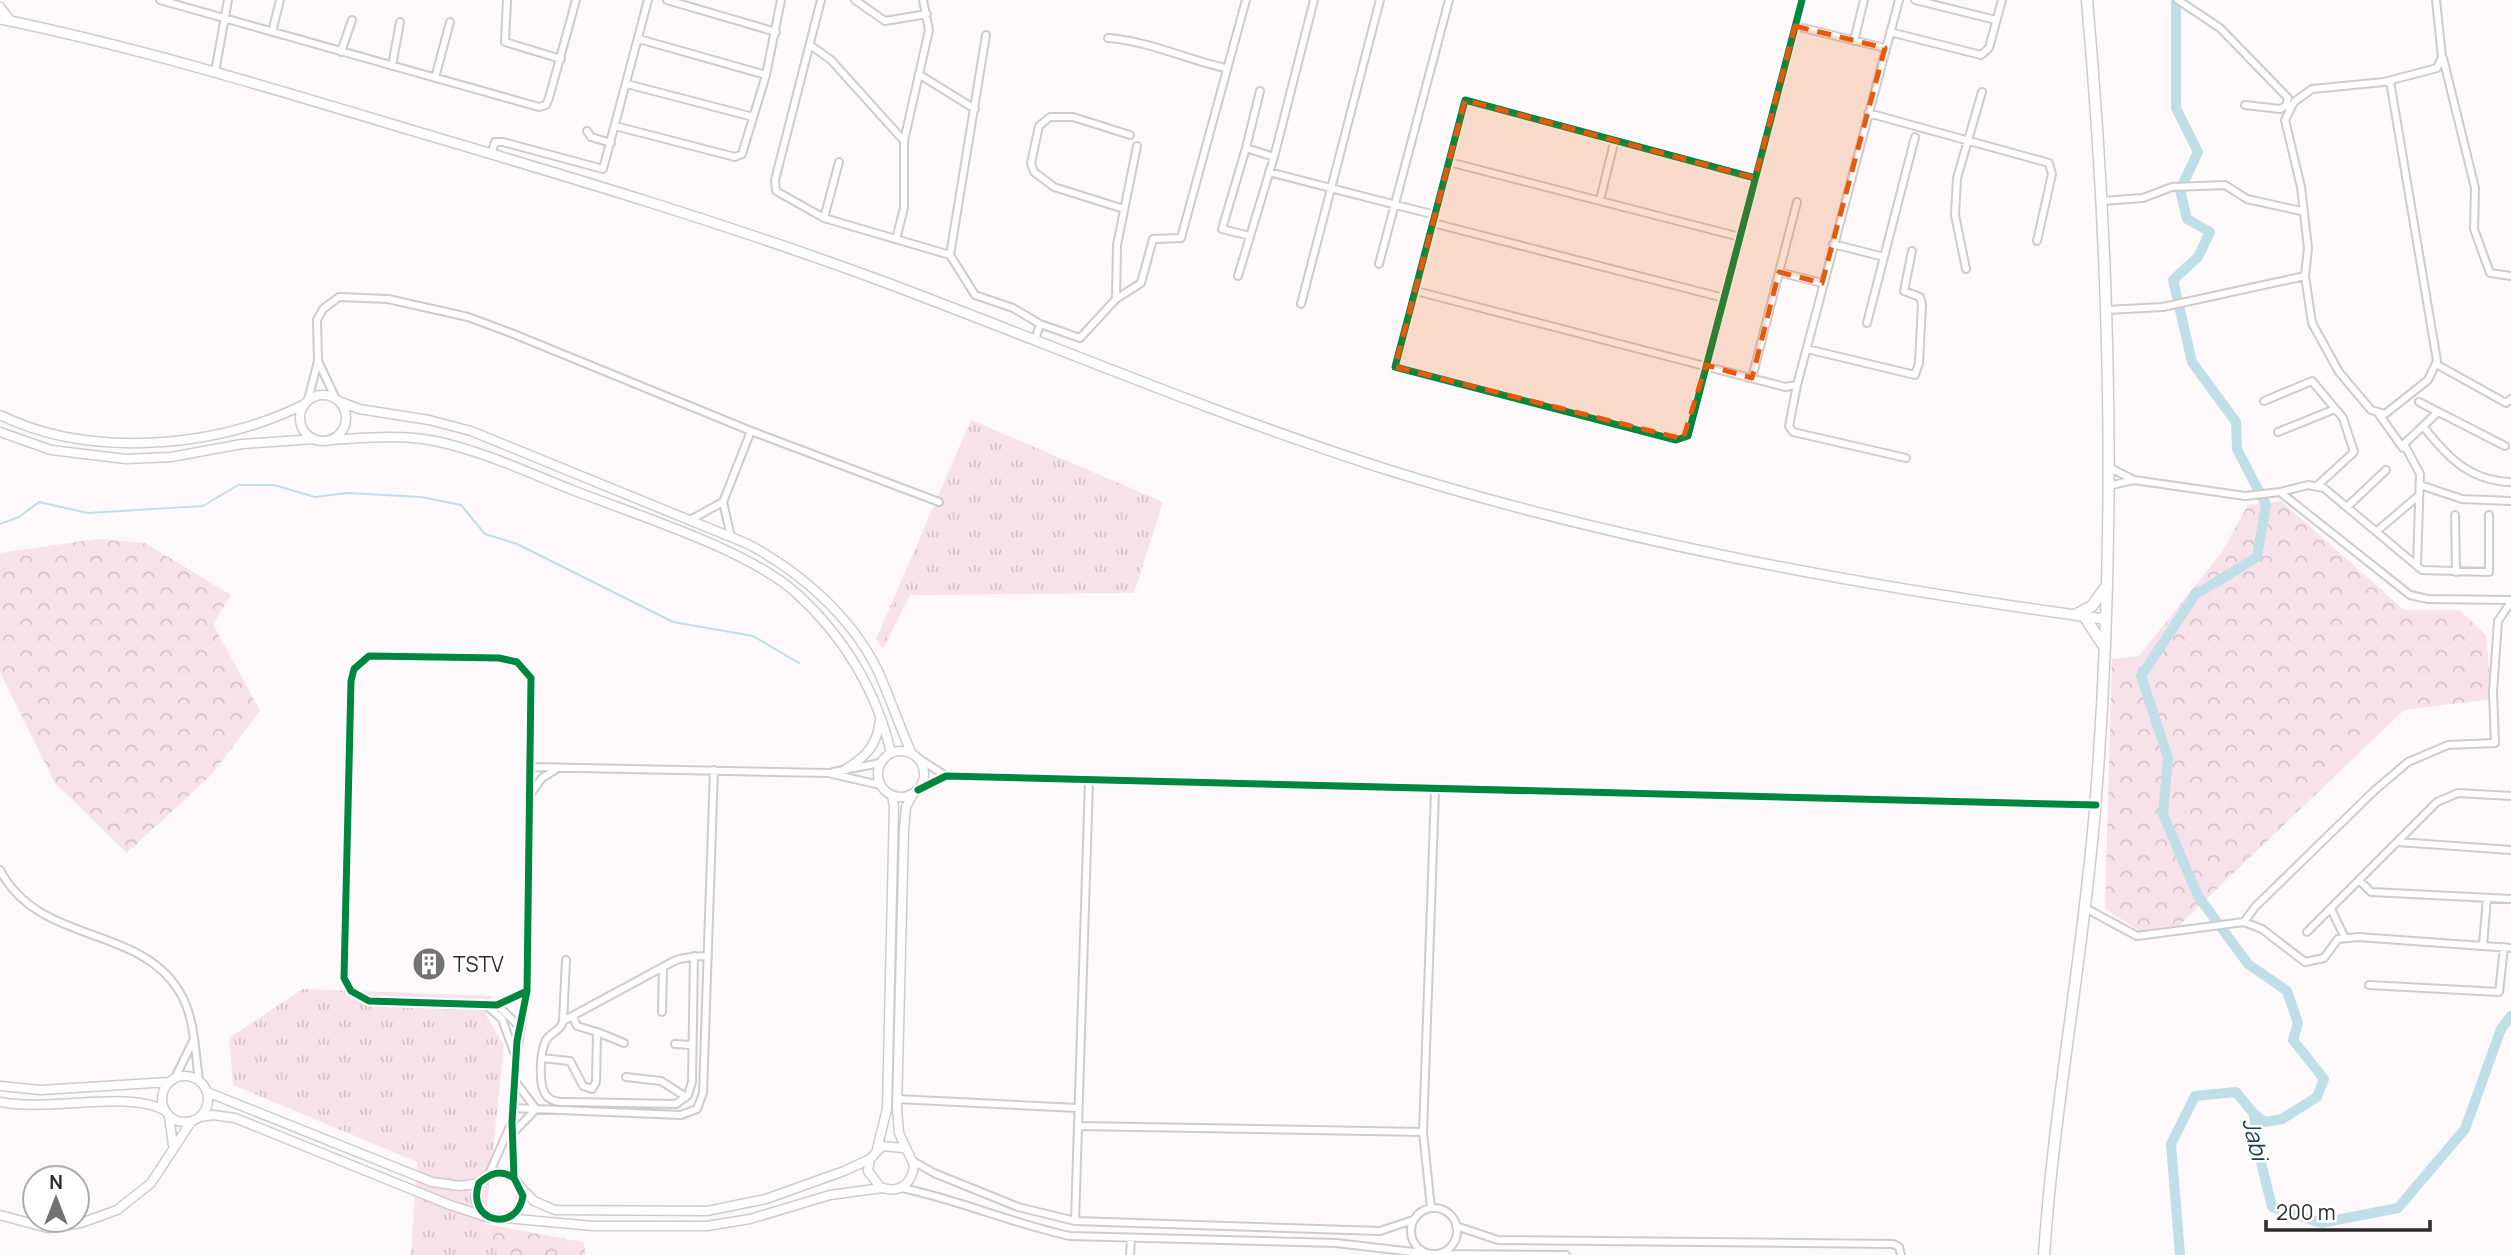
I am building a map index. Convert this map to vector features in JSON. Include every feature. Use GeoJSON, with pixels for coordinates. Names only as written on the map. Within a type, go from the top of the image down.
{"type":"FeatureCollection","features":[{"type":"Feature","properties":{"kind":"main road"},"geometry":{"type":"LineString","coordinates":[[2044,1255],[2054,1138],[2087,909],[2096,805],[2104,647],[2108,486],[2106,310],[2102,201],[2087,0]]}},
{"type":"Feature","properties":{"kind":"main road"},"geometry":{"type":"LineString","coordinates":[[0,19],[215,72],[685,212],[884,282],[1248,422],[1382,468],[1498,502],[1810,574],[1901,591],[2104,619]]}},
{"type":"Feature","properties":{"kind":"main road"},"geometry":{"type":"LineString","coordinates":[[2079,615],[2092,606],[2105,585]]}},
{"type":"Feature","properties":{"kind":"main road"},"geometry":{"type":"LineString","coordinates":[[2079,615],[2104,647]]}},
{"type":"Feature","properties":{"kind":"street"},"geometry":{"type":"LineString","coordinates":[[160,0],[223,20],[543,107],[561,59],[576,0]]}},
{"type":"Feature","properties":{"kind":"street"},"geometry":{"type":"LineString","coordinates":[[215,72],[228,0]]}},
{"type":"Feature","properties":{"kind":"street"},"geometry":{"type":"LineString","coordinates":[[272,32],[280,0]]}},
{"type":"Feature","properties":{"kind":"street"},"geometry":{"type":"LineString","coordinates":[[507,0],[505,42],[561,59]]}},
{"type":"Feature","properties":{"kind":"street"},"geometry":{"type":"LineString","coordinates":[[491,154],[495,142],[503,142],[601,169],[605,166],[648,0]]}},
{"type":"Feature","properties":{"kind":"street"},"geometry":{"type":"LineString","coordinates":[[667,0],[776,32]]}},
{"type":"Feature","properties":{"kind":"street"},"geometry":{"type":"LineString","coordinates":[[615,126],[739,157],[745,152],[766,75],[782,0]]}},
{"type":"Feature","properties":{"kind":"street"},"geometry":{"type":"LineString","coordinates":[[821,0],[775,186],[780,195],[824,218],[950,255],[975,295],[1013,308],[1040,324],[1080,338],[1116,299],[1141,283],[1153,239],[1181,238],[1225,68],[1246,0]]}},
{"type":"Feature","properties":{"kind":"street"},"geometry":{"type":"LineString","coordinates":[[855,0],[885,21],[927,14]]}},
{"type":"Feature","properties":{"kind":"street"},"geometry":{"type":"LineString","coordinates":[[896,239],[904,208],[904,141],[929,30],[923,0]]}},
{"type":"Feature","properties":{"kind":"street"},"geometry":{"type":"LineString","coordinates":[[1238,276],[1274,157],[1314,0]]}},
{"type":"Feature","properties":{"kind":"street"},"geometry":{"type":"LineString","coordinates":[[1301,304],[1380,0]]}},
{"type":"Feature","properties":{"kind":"street"},"geometry":{"type":"LineString","coordinates":[[1379,264],[1449,0]]}},
{"type":"Feature","properties":{"kind":"street"},"geometry":{"type":"LineString","coordinates":[[1755,178],[1465,100],[1395,368],[1676,440],[1688,436],[1795,26],[1800,0]]}},
{"type":"Feature","properties":{"kind":"street"},"geometry":{"type":"LineString","coordinates":[[1854,41],[1864,0]]}},
{"type":"Feature","properties":{"kind":"street"},"geometry":{"type":"LineString","coordinates":[[1899,0],[1822,283],[1789,426],[1793,432],[1906,458]]}},
{"type":"Feature","properties":{"kind":"street"},"geometry":{"type":"LineString","coordinates":[[1915,0],[1996,20]]}},
{"type":"Feature","properties":{"kind":"street"},"geometry":{"type":"LineString","coordinates":[[1890,32],[1981,55],[1989,48],[2002,0]]}},
{"type":"Feature","properties":{"kind":"street"},"geometry":{"type":"LineString","coordinates":[[2178,0],[2220,28],[2288,98],[2286,106],[2280,109],[2245,105]]}},
{"type":"Feature","properties":{"kind":"street"},"geometry":{"type":"LineString","coordinates":[[2436,0],[2442,57],[2475,188],[2474,229],[2490,273],[2511,276]]}},
{"type":"Feature","properties":{"kind":"street"},"geometry":{"type":"LineString","coordinates":[[0,7],[11,21]]}},
{"type":"Feature","properties":{"kind":"street"},"geometry":{"type":"LineString","coordinates":[[341,52],[352,20]]}},
{"type":"Feature","properties":{"kind":"street"},"geometry":{"type":"LineString","coordinates":[[392,66],[400,22]]}},
{"type":"Feature","properties":{"kind":"street"},"geometry":{"type":"LineString","coordinates":[[435,78],[450,22]]}},
{"type":"Feature","properties":{"kind":"street"},"geometry":{"type":"LineString","coordinates":[[1795,26],[1885,48]]}},
{"type":"Feature","properties":{"kind":"street"},"geometry":{"type":"LineString","coordinates":[[950,255],[986,35]]}},
{"type":"Feature","properties":{"kind":"street"},"geometry":{"type":"LineString","coordinates":[[1108,38],[1147,44],[1183,58],[1225,68]]}},
{"type":"Feature","properties":{"kind":"street"},"geometry":{"type":"LineString","coordinates":[[639,39],[766,75]]}},
{"type":"Feature","properties":{"kind":"street"},"geometry":{"type":"LineString","coordinates":[[810,45],[831,60],[904,141]]}},
{"type":"Feature","properties":{"kind":"street"},"geometry":{"type":"LineString","coordinates":[[2417,565],[2417,497],[2420,474],[2378,413],[2365,404],[2339,372],[2320,340],[2310,314],[2305,276],[2308,248],[2301,211],[2299,179],[2285,120],[2289,108],[2312,89],[2390,80],[2433,71],[2442,57]]}},
{"type":"Feature","properties":{"kind":"street"},"geometry":{"type":"LineString","coordinates":[[920,75],[975,110]]}},
{"type":"Feature","properties":{"kind":"street"},"geometry":{"type":"LineString","coordinates":[[2378,413],[2392,411],[2428,380],[2436,365],[2435,343],[2429,321],[2390,80]]}},
{"type":"Feature","properties":{"kind":"street"},"geometry":{"type":"LineString","coordinates":[[627,84],[753,117]]}},
{"type":"Feature","properties":{"kind":"street"},"geometry":{"type":"LineString","coordinates":[[1250,236],[1222,229],[1260,91]]}},
{"type":"Feature","properties":{"kind":"street"},"geometry":{"type":"LineString","coordinates":[[1966,270],[1955,206],[1957,178],[1982,92]]}},
{"type":"Feature","properties":{"kind":"street"},"geometry":{"type":"LineString","coordinates":[[1868,113],[2049,163],[2052,174],[2037,241]]}},
{"type":"Feature","properties":{"kind":"street"},"geometry":{"type":"LineString","coordinates":[[1124,209],[1054,187],[1034,172],[1031,163],[1039,126],[1050,117],[1073,117],[1130,135]]}},
{"type":"Feature","properties":{"kind":"street"},"geometry":{"type":"LineString","coordinates":[[587,131],[591,137],[611,143]]}},
{"type":"Feature","properties":{"kind":"street"},"geometry":{"type":"LineString","coordinates":[[1867,323],[1915,137]]}},
{"type":"Feature","properties":{"kind":"street"},"geometry":{"type":"LineString","coordinates":[[1600,200],[1615,139]]}},
{"type":"Feature","properties":{"kind":"street"},"geometry":{"type":"LineString","coordinates":[[1116,299],[1115,260],[1137,146]]}},
{"type":"Feature","properties":{"kind":"street"},"geometry":{"type":"LineString","coordinates":[[1246,148],[1274,157]]}},
{"type":"Feature","properties":{"kind":"street"},"geometry":{"type":"LineString","coordinates":[[824,218],[839,162]]}},
{"type":"Feature","properties":{"kind":"street"},"geometry":{"type":"LineString","coordinates":[[1449,162],[1740,237]]}},
{"type":"Feature","properties":{"kind":"street"},"geometry":{"type":"LineString","coordinates":[[1269,172],[1724,298]]}},
{"type":"Feature","properties":{"kind":"street"},"geometry":{"type":"LineString","coordinates":[[2102,201],[2143,198],[2172,187],[2224,185],[2247,199],[2301,211]]}},
{"type":"Feature","properties":{"kind":"street"},"geometry":{"type":"LineString","coordinates":[[1752,378],[1797,202]]}},
{"type":"Feature","properties":{"kind":"street"},"geometry":{"type":"LineString","coordinates":[[1833,244],[1884,257]]}},
{"type":"Feature","properties":{"kind":"street"},"geometry":{"type":"LineString","coordinates":[[1807,349],[1915,375],[1919,363],[1922,300],[1904,291],[1912,251]]}},
{"type":"Feature","properties":{"kind":"street"},"geometry":{"type":"LineString","coordinates":[[1779,272],[1822,283]]}},
{"type":"Feature","properties":{"kind":"street"},"geometry":{"type":"LineString","coordinates":[[2106,310],[2163,307],[2305,276]]}},
{"type":"Feature","properties":{"kind":"street"},"geometry":{"type":"LineString","coordinates":[[1416,291],[1785,387],[1797,385]]}},
{"type":"Feature","properties":{"kind":"street"},"geometry":{"type":"LineString","coordinates":[[314,439],[307,435],[300,421],[318,361],[317,320],[331,302],[339,297],[388,299],[489,325],[751,431],[939,502]]}},
{"type":"Feature","properties":{"kind":"street"},"geometry":{"type":"LineString","coordinates":[[1035,340],[1040,324]]}},
{"type":"Feature","properties":{"kind":"street"},"geometry":{"type":"LineString","coordinates":[[318,361],[345,409],[346,424],[342,431],[330,440]]}},
{"type":"Feature","properties":{"kind":"street"},"geometry":{"type":"LineString","coordinates":[[2436,365],[2506,402],[2511,399]]}},
{"type":"Feature","properties":{"kind":"street"},"geometry":{"type":"LineString","coordinates":[[2264,401],[2312,381],[2349,430],[2354,452],[2318,485]]}},
{"type":"Feature","properties":{"kind":"street"},"geometry":{"type":"LineString","coordinates":[[0,415],[67,437],[137,443],[170,441],[277,418],[321,394],[359,409],[429,419],[471,432],[731,537],[778,560],[807,583],[836,612],[876,667],[915,756],[924,770],[916,792],[906,807],[904,830],[897,1099],[899,1133],[903,1148],[913,1160],[934,1173],[1018,1207],[1076,1221],[1380,1231],[1413,1220],[1431,1208]]}},
{"type":"Feature","properties":{"kind":"street"},"geometry":{"type":"LineString","coordinates":[[2419,402],[2505,446]]}},
{"type":"Feature","properties":{"kind":"street"},"geometry":{"type":"LineString","coordinates":[[2278,432],[2335,409]]}},
{"type":"Feature","properties":{"kind":"street"},"geometry":{"type":"LineString","coordinates":[[2404,449],[2407,441],[2438,412]]}},
{"type":"Feature","properties":{"kind":"street"},"geometry":{"type":"LineString","coordinates":[[2423,426],[2449,459],[2485,480],[2511,482]]}},
{"type":"Feature","properties":{"kind":"street"},"geometry":{"type":"LineString","coordinates":[[731,537],[723,502],[751,431]]}},
{"type":"Feature","properties":{"kind":"street"},"geometry":{"type":"LineString","coordinates":[[0,432],[51,450],[126,459],[171,457],[242,444],[390,436],[456,446],[739,557],[794,591],[844,645],[880,717],[891,753]]}},
{"type":"Feature","properties":{"kind":"street"},"geometry":{"type":"LineString","coordinates":[[2108,467],[2134,480],[2258,497],[2318,485],[2348,506],[2426,572],[2486,573],[2491,570],[2489,515]]}},
{"type":"Feature","properties":{"kind":"street"},"geometry":{"type":"LineString","coordinates":[[2348,506],[2386,470]]}},
{"type":"Feature","properties":{"kind":"street"},"geometry":{"type":"LineString","coordinates":[[2108,486],[2134,480]]}},
{"type":"Feature","properties":{"kind":"street"},"geometry":{"type":"LineString","coordinates":[[2420,485],[2462,499],[2511,501]]}},
{"type":"Feature","properties":{"kind":"street"},"geometry":{"type":"LineString","coordinates":[[2276,493],[2410,596],[2428,599],[2511,601]]}},
{"type":"Feature","properties":{"kind":"street"},"geometry":{"type":"LineString","coordinates":[[2377,531],[2417,497]]}},
{"type":"Feature","properties":{"kind":"street"},"geometry":{"type":"LineString","coordinates":[[690,520],[723,502]]}},
{"type":"Feature","properties":{"kind":"street"},"geometry":{"type":"LineString","coordinates":[[2455,515],[2456,572]]}},
{"type":"Feature","properties":{"kind":"street"},"geometry":{"type":"LineString","coordinates":[[2242,922],[2374,791],[2408,762],[2448,745],[2495,743],[2493,692],[2498,621],[2511,601]]}},
{"type":"Feature","properties":{"kind":"street"},"geometry":{"type":"LineString","coordinates":[[527,991],[497,1005],[369,1001],[351,991],[344,978],[351,681],[354,669],[361,660],[377,654],[499,657],[517,662],[529,672],[531,678],[532,792],[527,991],[516,1056],[512,1122],[514,1178],[534,1202],[555,1210],[707,1211],[766,1199],[870,1159]]}},
{"type":"Feature","properties":{"kind":"street"},"geometry":{"type":"LineString","coordinates":[[846,769],[862,760],[874,746],[880,717]]}},
{"type":"Feature","properties":{"kind":"street"},"geometry":{"type":"LineString","coordinates":[[828,773],[880,763],[891,753],[915,756],[946,776]]}},
{"type":"Feature","properties":{"kind":"street"},"geometry":{"type":"LineString","coordinates":[[880,763],[877,777],[880,785],[892,796],[894,820],[887,1108],[877,1149],[868,1166],[872,1180],[883,1188]]}},
{"type":"Feature","properties":{"kind":"street"},"geometry":{"type":"LineString","coordinates":[[531,767],[828,773],[880,785]]}},
{"type":"Feature","properties":{"kind":"street"},"geometry":{"type":"LineString","coordinates":[[532,792],[542,778],[558,769]]}},
{"type":"Feature","properties":{"kind":"street"},"geometry":{"type":"LineString","coordinates":[[512,1108],[681,1115],[698,1109],[703,1093],[714,770]]}},
{"type":"Feature","properties":{"kind":"street"},"geometry":{"type":"LineString","coordinates":[[892,796],[916,792],[946,776],[2096,805]]}},
{"type":"Feature","properties":{"kind":"street"},"geometry":{"type":"LineString","coordinates":[[1076,1221],[1089,781]]}},
{"type":"Feature","properties":{"kind":"street"},"geometry":{"type":"LineString","coordinates":[[1431,1208],[1423,1132],[1435,790]]}},
{"type":"Feature","properties":{"kind":"street"},"geometry":{"type":"LineString","coordinates":[[2307,932],[2437,802],[2458,793],[2511,796]]}},
{"type":"Feature","properties":{"kind":"street"},"geometry":{"type":"LineString","coordinates":[[2398,842],[2511,850]]}},
{"type":"Feature","properties":{"kind":"street"},"geometry":{"type":"LineString","coordinates":[[0,870],[15,892],[40,915],[111,942],[150,961],[180,991],[193,1039],[199,1081],[207,1092],[208,1105],[200,1117]]}},
{"type":"Feature","properties":{"kind":"street"},"geometry":{"type":"LineString","coordinates":[[2360,880],[2371,892],[2511,899]]}},
{"type":"Feature","properties":{"kind":"street"},"geometry":{"type":"LineString","coordinates":[[2483,945],[2487,898]]}},
{"type":"Feature","properties":{"kind":"street"},"geometry":{"type":"LineString","coordinates":[[2087,909],[2137,936],[2242,922],[2262,929],[2305,962],[2323,958],[2338,939],[2345,938],[2507,948],[2499,992],[2369,985]]}},
{"type":"Feature","properties":{"kind":"street"},"geometry":{"type":"LineString","coordinates":[[2330,909],[2345,938]]}},
{"type":"Feature","properties":{"kind":"street"},"geometry":{"type":"LineString","coordinates":[[564,1021],[663,967],[694,956],[708,956]]}},
{"type":"Feature","properties":{"kind":"street"},"geometry":{"type":"LineString","coordinates":[[566,960],[564,1021],[558,1031],[548,1036],[542,1058],[542,1087],[545,1095],[557,1102],[676,1104],[687,1097],[692,1082],[694,956]]}},
{"type":"Feature","properties":{"kind":"street"},"geometry":{"type":"LineString","coordinates":[[662,1012],[663,967]]}},
{"type":"Feature","properties":{"kind":"street"},"geometry":{"type":"LineString","coordinates":[[486,1005],[493,1009],[506,1027],[516,1056]]}},
{"type":"Feature","properties":{"kind":"street"},"geometry":{"type":"LineString","coordinates":[[497,1005],[521,1028]]}},
{"type":"Feature","properties":{"kind":"street"},"geometry":{"type":"LineString","coordinates":[[573,1017],[577,1026],[624,1043]]}},
{"type":"Feature","properties":{"kind":"street"},"geometry":{"type":"LineString","coordinates":[[542,1058],[570,1061],[583,1086],[592,1088],[596,1082],[597,1032]]}},
{"type":"Feature","properties":{"kind":"street"},"geometry":{"type":"LineString","coordinates":[[173,1145],[162,1095],[193,1039]]}},
{"type":"Feature","properties":{"kind":"street"},"geometry":{"type":"LineString","coordinates":[[675,1044],[692,1045]]}},
{"type":"Feature","properties":{"kind":"street"},"geometry":{"type":"LineString","coordinates":[[0,1086],[41,1090],[172,1080],[187,1076],[199,1081]]}},
{"type":"Feature","properties":{"kind":"street"},"geometry":{"type":"LineString","coordinates":[[626,1077],[661,1081],[687,1097]]}},
{"type":"Feature","properties":{"kind":"street"},"geometry":{"type":"LineString","coordinates":[[514,1079],[536,1109]]}},
{"type":"Feature","properties":{"kind":"street"},"geometry":{"type":"LineString","coordinates":[[207,1092],[432,1182],[460,1186],[479,1183],[489,1174],[512,1122]]}},
{"type":"Feature","properties":{"kind":"street"},"geometry":{"type":"LineString","coordinates":[[897,1099],[1079,1108]]}},
{"type":"Feature","properties":{"kind":"street"},"geometry":{"type":"LineString","coordinates":[[0,1102],[40,1107],[140,1101],[183,1122],[191,1122]]}},
{"type":"Feature","properties":{"kind":"street"},"geometry":{"type":"LineString","coordinates":[[513,1133],[536,1109]]}},
{"type":"Feature","properties":{"kind":"street"},"geometry":{"type":"LineString","coordinates":[[0,1214],[48,1228],[99,1218],[142,1193],[191,1122],[213,1115],[235,1118],[450,1205],[490,1218],[593,1226],[707,1226],[750,1219],[830,1195],[902,1188],[956,1199],[1042,1230],[1070,1236],[1342,1243],[1430,1254],[1566,1255]]}},
{"type":"Feature","properties":{"kind":"street"},"geometry":{"type":"LineString","coordinates":[[1078,1126],[1423,1132]]}},
{"type":"Feature","properties":{"kind":"street"},"geometry":{"type":"LineString","coordinates":[[877,1149],[890,1145],[903,1148]]}},
{"type":"Feature","properties":{"kind":"street"},"geometry":{"type":"LineString","coordinates":[[902,1188],[913,1173],[913,1160]]}},
{"type":"Feature","properties":{"kind":"street"},"geometry":{"type":"LineString","coordinates":[[489,1174],[498,1172],[514,1178]]}},
{"type":"Feature","properties":{"kind":"street"},"geometry":{"type":"LineString","coordinates":[[479,1183],[476,1203],[490,1218]]}},
{"type":"Feature","properties":{"kind":"street"},"geometry":{"type":"LineString","coordinates":[[505,1218],[522,1203],[521,1188]]}},
{"type":"Feature","properties":{"kind":"street"},"geometry":{"type":"LineString","coordinates":[[1431,1208],[1450,1214],[1457,1226],[1455,1241],[1438,1254]]}},
{"type":"Feature","properties":{"kind":"street"},"geometry":{"type":"LineString","coordinates":[[1413,1220],[1410,1228],[1415,1245],[1430,1254]]}},
{"type":"Feature","properties":{"kind":"street"},"geometry":{"type":"LineString","coordinates":[[1457,1226],[1498,1240],[1893,1244],[1899,1247],[1901,1255]]}},
{"type":"Feature","properties":{"kind":"street"},"geometry":{"type":"LineString","coordinates":[[1130,1255],[1131,1239]]}},
{"type":"Feature","properties":{"kind":"highlighted area"},"geometry":{"type":"Polygon","coordinates":[[[1795,26],[1885,48],[1822,283],[1779,272],[1752,378],[1706,365],[1683,439],[1395,367],[1465,100],[1755,178],[1795,26]]]}},
{"type":"Feature","properties":{"kind":"green space"},"geometry":{"type":"Polygon","coordinates":[[[971,420],[1163,502],[1134,593],[910,595],[883,649],[876,639],[971,420]]]}},
{"type":"Feature","properties":{"kind":"green space"},"geometry":{"type":"Polygon","coordinates":[[[2281,501],[2404,610],[2459,610],[2486,635],[2492,699],[2404,710],[2176,928],[2146,935],[2105,909],[2112,659],[2139,656],[2222,552],[2248,505],[2281,501]]]}},
{"type":"Feature","properties":{"kind":"green space"},"geometry":{"type":"Polygon","coordinates":[[[97,539],[145,543],[231,595],[213,624],[260,711],[211,775],[127,853],[55,783],[0,672],[0,553],[97,539]]]}},
{"type":"Feature","properties":{"kind":"green space"},"geometry":{"type":"Polygon","coordinates":[[[303,989],[492,996],[485,1013],[504,1046],[485,1224],[498,1255],[411,1255],[417,1162],[233,1085],[229,1038],[303,989]]]}},
{"type":"Feature","properties":{"kind":"green space"},"geometry":{"type":"Polygon","coordinates":[[[485,1224],[583,1242],[586,1255],[498,1255],[485,1224]]]}},
{"type":"Feature","properties":{"kind":"waterway"},"geometry":{"type":"LineString","coordinates":[[2176,0],[2176,108],[2198,152],[2180,190],[2187,219],[2210,232],[2198,257],[2173,280],[2192,362],[2236,422],[2237,449],[2266,505],[2257,557],[2195,595],[2141,676],[2168,758],[2163,814],[2198,896],[2248,964],[2287,991],[2298,1023],[2293,1040],[2324,1079],[2317,1097],[2282,1119],[2265,1122],[2254,1114]]}},
{"type":"Feature","properties":{"kind":"waterway"},"geometry":{"type":"LineString","coordinates":[[0,524],[19,517],[39,502],[88,513],[203,506],[238,485],[274,485],[315,497],[347,493],[421,497],[461,505],[485,534],[517,544],[673,622],[753,636],[799,663]]}},
{"type":"Feature","properties":{"kind":"waterway","name":"Jabi"},"geometry":{"type":"LineString","coordinates":[[2180,1255],[2171,1144],[2195,1096],[2236,1092],[2254,1114],[2256,1142],[2272,1207],[2321,1223],[2398,1208],[2465,1129],[2501,1029],[2511,1016]]}},
{"type":"Feature","properties":{"kind":"cycle path"},"geometry":{"type":"LineString","coordinates":[[1755,178],[1465,100],[1395,367],[1676,440],[1688,436],[1802,0]]}},
{"type":"Feature","properties":{"kind":"cycle path"},"geometry":{"type":"LineString","coordinates":[[514,1178],[496,1173],[479,1183],[479,1207],[485,1214],[503,1219],[512,1215],[519,1208],[523,1196],[514,1178],[512,1122],[517,1041],[527,991],[531,678],[517,662],[499,658],[369,656],[354,669],[351,681],[344,978],[351,991],[369,1001],[497,1005],[527,991]]}},
{"type":"Feature","properties":{"kind":"cycle path"},"geometry":{"type":"LineString","coordinates":[[918,790],[946,776],[2096,805]]}},
{"type":"Feature","properties":{"kind":"place","name":"TSTV"},"geometry":{"type":"Point","coordinates":[429,964]}}]}
